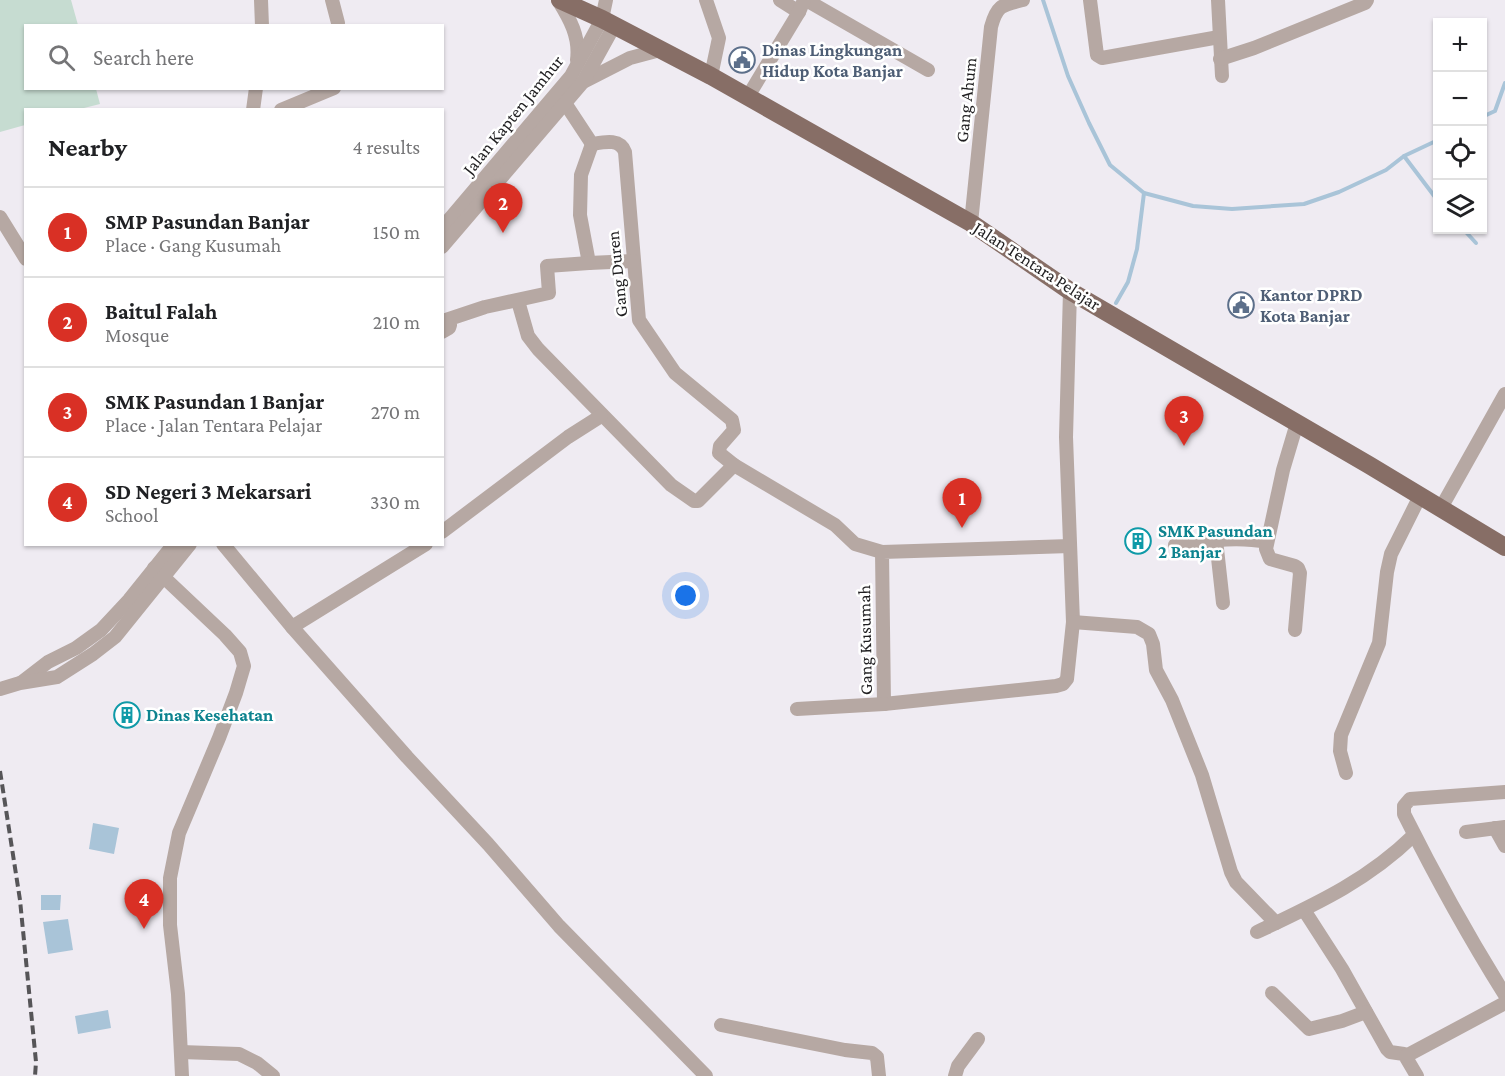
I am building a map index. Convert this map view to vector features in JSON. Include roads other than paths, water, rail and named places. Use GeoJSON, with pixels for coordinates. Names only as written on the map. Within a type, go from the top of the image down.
{"type":"FeatureCollection","features":[{"type":"Feature","properties":{"kind":"main road","name":"Jalan Tentara Pelajar"},"geometry":{"type":"LineString","coordinates":[[559,0],[608,22],[711,76],[971,223],[1070,291],[1505,547]]}},
{"type":"Feature","properties":{"kind":"street"},"geometry":{"type":"LineString","coordinates":[[261,0],[262,24]]}},
{"type":"Feature","properties":{"kind":"street"},"geometry":{"type":"LineString","coordinates":[[332,0],[338,23]]}},
{"type":"Feature","properties":{"kind":"street"},"geometry":{"type":"LineString","coordinates":[[559,0],[576,35],[579,50],[577,79],[630,58],[660,50]]}},
{"type":"Feature","properties":{"kind":"street","name":"Jalan Kapten Jamhur"},"geometry":{"type":"LineString","coordinates":[[444,226],[475,200],[565,103],[608,22],[606,0]]}},
{"type":"Feature","properties":{"kind":"street"},"geometry":{"type":"LineString","coordinates":[[706,0],[719,38],[711,76]]}},
{"type":"Feature","properties":{"kind":"street"},"geometry":{"type":"LineString","coordinates":[[780,0],[803,4],[928,70]]}},
{"type":"Feature","properties":{"kind":"street","name":"Gang Ahum"},"geometry":{"type":"LineString","coordinates":[[971,223],[994,13],[1005,4],[1023,0]]}},
{"type":"Feature","properties":{"kind":"street"},"geometry":{"type":"LineString","coordinates":[[1090,0],[1097,55],[1102,58],[1219,37]]}},
{"type":"Feature","properties":{"kind":"street"},"geometry":{"type":"LineString","coordinates":[[1218,0],[1222,76]]}},
{"type":"Feature","properties":{"kind":"street"},"geometry":{"type":"LineString","coordinates":[[1220,59],[1325,20],[1365,3],[1367,0]]}},
{"type":"Feature","properties":{"kind":"street"},"geometry":{"type":"LineString","coordinates":[[747,98],[803,4]]}},
{"type":"Feature","properties":{"kind":"street","name":"Jalan Kapten Jamhur"},"geometry":{"type":"LineString","coordinates":[[444,244],[475,200],[577,79]]}},
{"type":"Feature","properties":{"kind":"street"},"geometry":{"type":"LineString","coordinates":[[254,108],[256,90]]}},
{"type":"Feature","properties":{"kind":"street"},"geometry":{"type":"LineString","coordinates":[[286,108],[329,90]]}},
{"type":"Feature","properties":{"kind":"street"},"geometry":{"type":"LineString","coordinates":[[565,103],[592,144],[581,175],[580,215],[589,263]]}},
{"type":"Feature","properties":{"kind":"street","name":"Gang Duren"},"geometry":{"type":"LineString","coordinates":[[592,144],[618,143],[623,146],[639,320],[675,373],[732,420],[734,430],[718,449],[719,453],[734,465]]}},
{"type":"Feature","properties":{"kind":"street"},"geometry":{"type":"LineString","coordinates":[[0,217],[24,256]]}},
{"type":"Feature","properties":{"kind":"street"},"geometry":{"type":"LineString","coordinates":[[444,322],[485,307],[549,293],[547,266],[633,261]]}},
{"type":"Feature","properties":{"kind":"street","name":"Gang Kusumah"},"geometry":{"type":"LineString","coordinates":[[882,552],[884,704],[1056,686],[1063,684],[1067,679],[1072,622],[1066,437],[1070,291]]}},
{"type":"Feature","properties":{"kind":"street"},"geometry":{"type":"LineString","coordinates":[[518,301],[528,336],[538,350],[671,485],[694,501],[701,500],[734,465],[835,525],[855,544],[882,552],[1070,546]]}},
{"type":"Feature","properties":{"kind":"street"},"geometry":{"type":"LineString","coordinates":[[1441,508],[1505,394]]}},
{"type":"Feature","properties":{"kind":"street"},"geometry":{"type":"LineString","coordinates":[[444,530],[567,437],[601,416]]}},
{"type":"Feature","properties":{"kind":"street"},"geometry":{"type":"LineString","coordinates":[[1295,630],[1300,573],[1295,566],[1270,559],[1266,549],[1283,470],[1297,423]]}},
{"type":"Feature","properties":{"kind":"street"},"geometry":{"type":"LineString","coordinates":[[1346,773],[1340,751],[1341,735],[1379,643],[1391,554],[1420,496]]}},
{"type":"Feature","properties":{"kind":"street"},"geometry":{"type":"LineString","coordinates":[[1175,545],[1248,538],[1268,542]]}},
{"type":"Feature","properties":{"kind":"street"},"geometry":{"type":"LineString","coordinates":[[1216,540],[1223,603]]}},
{"type":"Feature","properties":{"kind":"street"},"geometry":{"type":"LineString","coordinates":[[1,685],[57,677],[93,654],[115,636],[159,573],[173,546]]}},
{"type":"Feature","properties":{"kind":"street"},"geometry":{"type":"LineString","coordinates":[[159,573],[188,546]]}},
{"type":"Feature","properties":{"kind":"street"},"geometry":{"type":"LineString","coordinates":[[225,546],[407,758],[488,844],[559,926],[706,1076]]}},
{"type":"Feature","properties":{"kind":"street"},"geometry":{"type":"LineString","coordinates":[[292,627],[423,546]]}},
{"type":"Feature","properties":{"kind":"street"},"geometry":{"type":"LineString","coordinates":[[159,573],[225,635],[240,652],[243,666],[224,727],[179,833],[170,878],[170,926],[178,994],[182,1076]]}},
{"type":"Feature","properties":{"kind":"street"},"geometry":{"type":"LineString","coordinates":[[1072,622],[1137,627],[1149,634],[1153,644],[1156,670],[1172,700],[1202,775],[1231,872],[1240,886],[1276,923]]}},
{"type":"Feature","properties":{"kind":"street"},"geometry":{"type":"LineString","coordinates":[[797,708],[884,704]]}},
{"type":"Feature","properties":{"kind":"street"},"geometry":{"type":"LineString","coordinates":[[1505,792],[1410,799],[1404,806],[1404,814],[1414,835],[1466,932],[1505,995]]}},
{"type":"Feature","properties":{"kind":"street"},"geometry":{"type":"LineString","coordinates":[[1466,832],[1500,828],[1505,846]]}},
{"type":"Feature","properties":{"kind":"street"},"geometry":{"type":"LineString","coordinates":[[1257,932],[1350,886],[1392,857],[1414,835]]}},
{"type":"Feature","properties":{"kind":"street"},"geometry":{"type":"LineString","coordinates":[[1304,910],[1342,969],[1387,1049],[1406,1056],[1417,1076]]}},
{"type":"Feature","properties":{"kind":"street"},"geometry":{"type":"LineString","coordinates":[[1272,993],[1309,1029],[1366,1012]]}},
{"type":"Feature","properties":{"kind":"street"},"geometry":{"type":"LineString","coordinates":[[1406,1056],[1505,1004]]}},
{"type":"Feature","properties":{"kind":"street"},"geometry":{"type":"LineString","coordinates":[[721,1025],[845,1050],[872,1053],[877,1056],[879,1076]]}},
{"type":"Feature","properties":{"kind":"street"},"geometry":{"type":"LineString","coordinates":[[955,1076],[958,1066],[978,1039]]}},
{"type":"Feature","properties":{"kind":"street"},"geometry":{"type":"LineString","coordinates":[[181,1052],[239,1054],[258,1063],[273,1076]]}},
{"type":"Feature","properties":{"kind":"water"},"geometry":{"type":"Polygon","coordinates":[[[93,823],[119,828],[114,854],[89,849],[93,823]]]}},
{"type":"Feature","properties":{"kind":"water"},"geometry":{"type":"Polygon","coordinates":[[[41,895],[61,895],[60,910],[41,910],[41,895]]]}},
{"type":"Feature","properties":{"kind":"water"},"geometry":{"type":"Polygon","coordinates":[[[68,919],[73,950],[48,954],[43,922],[68,919]]]}},
{"type":"Feature","properties":{"kind":"water"},"geometry":{"type":"Polygon","coordinates":[[[108,1010],[111,1028],[78,1034],[75,1016],[108,1010]]]}},
{"type":"Feature","properties":{"kind":"waterway"},"geometry":{"type":"LineString","coordinates":[[1043,0],[1068,76],[1110,165],[1144,193],[1193,206],[1232,209],[1304,204],[1339,192],[1386,170],[1404,156],[1433,142]]}},
{"type":"Feature","properties":{"kind":"waterway"},"geometry":{"type":"LineString","coordinates":[[1487,115],[1495,111],[1505,83]]}},
{"type":"Feature","properties":{"kind":"waterway"},"geometry":{"type":"LineString","coordinates":[[1404,156],[1433,194]]}},
{"type":"Feature","properties":{"kind":"waterway"},"geometry":{"type":"LineString","coordinates":[[1116,303],[1128,282],[1137,249],[1144,193]]}},
{"type":"Feature","properties":{"kind":"waterway"},"geometry":{"type":"LineString","coordinates":[[1468,234],[1476,243]]}},
{"type":"Feature","properties":{"kind":"railway"},"geometry":{"type":"LineString","coordinates":[[0,771],[20,900],[36,1062],[35,1076]]}},
{"type":"Feature","properties":{"kind":"place","name":"Dinas Lingkungan Hidup Kota Banjar"},"geometry":{"type":"Point","coordinates":[742,60]}},
{"type":"Feature","properties":{"kind":"place","name":"Baitul Falah"},"geometry":{"type":"Point","coordinates":[503,233]}},
{"type":"Feature","properties":{"kind":"place","name":"Kantor DPRD Kota Banjar"},"geometry":{"type":"Point","coordinates":[1241,305]}},
{"type":"Feature","properties":{"kind":"place","name":"SMK Pasundan 1 Banjar"},"geometry":{"type":"Point","coordinates":[1184,446]}},
{"type":"Feature","properties":{"kind":"place","name":"SMP Pasundan Banjar"},"geometry":{"type":"Point","coordinates":[962,528]}},
{"type":"Feature","properties":{"kind":"place","name":"SMK Pasundan 2 Banjar"},"geometry":{"type":"Point","coordinates":[1138,541]}},
{"type":"Feature","properties":{"kind":"place","name":"Dinas Kesehatan"},"geometry":{"type":"Point","coordinates":[127,715]}},
{"type":"Feature","properties":{"kind":"place","name":"SD Negeri 3 Mekarsari"},"geometry":{"type":"Point","coordinates":[144,929]}}]}
